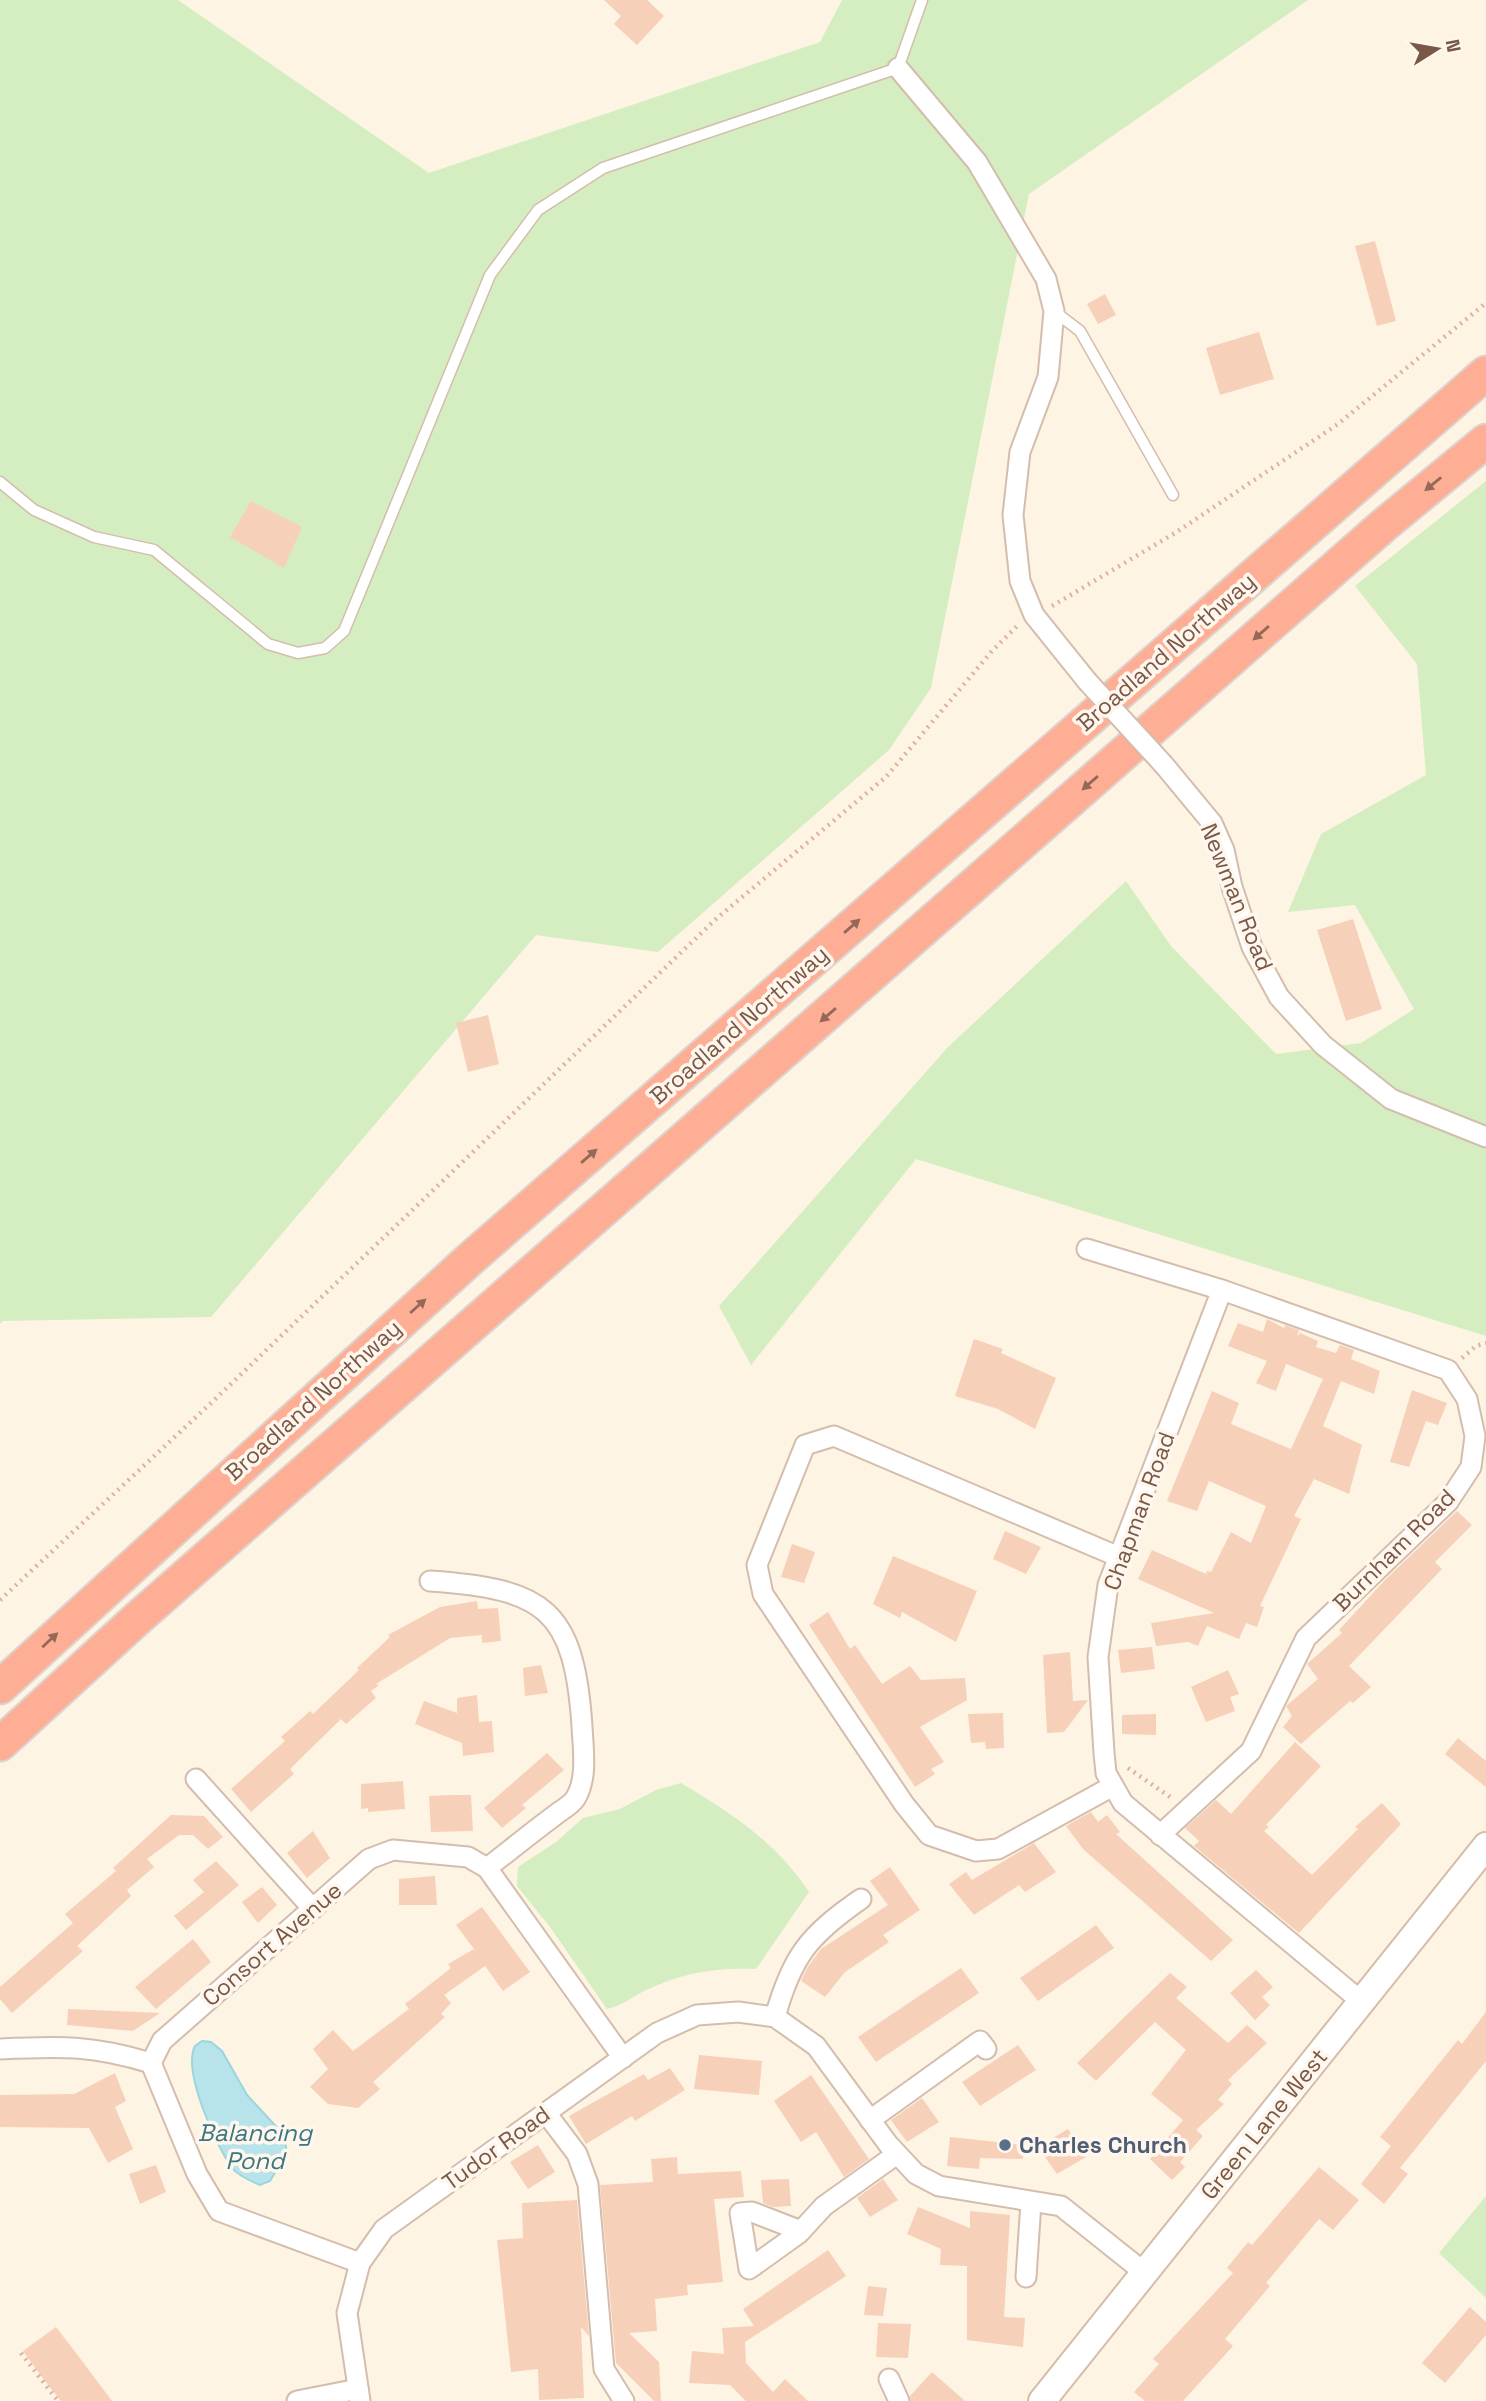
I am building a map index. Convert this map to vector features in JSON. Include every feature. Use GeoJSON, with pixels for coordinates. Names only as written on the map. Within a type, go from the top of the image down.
{"type":"FeatureCollection","features":[{"type":"Feature","properties":{"kind":"highway","name":"Broadland Northway"},"geometry":{"type":"LineString","coordinates":[[0,1687],[469,1260],[1486,373]]}},
{"type":"Feature","properties":{"kind":"highway","name":"Broadland Northway"},"geometry":{"type":"LineString","coordinates":[[0,1744],[138,1618],[1384,525],[1486,441]]}},
{"type":"Feature","properties":{"kind":"street","name":"Newman Road"},"geometry":{"type":"LineString","coordinates":[[898,68],[977,162],[1046,279],[1054,312],[1048,377],[1020,452],[1013,515],[1020,581],[1034,615],[1087,681],[1164,765],[1212,823],[1224,850],[1232,887],[1252,947],[1279,997],[1323,1045],[1391,1099],[1486,1137]]}},
{"type":"Feature","properties":{"kind":"street"},"geometry":{"type":"LineString","coordinates":[[1087,1249],[1222,1290],[1448,1370]]}},
{"type":"Feature","properties":{"kind":"street","name":"Chapman Road"},"geometry":{"type":"LineString","coordinates":[[1222,1290],[1108,1585],[1098,1657],[1106,1773],[1123,1803],[1362,2002]]}},
{"type":"Feature","properties":{"kind":"street","name":"Burnham Road"},"geometry":{"type":"LineString","coordinates":[[1160,1835],[1251,1751],[1306,1638],[1448,1502],[1471,1466],[1475,1436],[1467,1399],[1448,1370]]}},
{"type":"Feature","properties":{"kind":"street"},"geometry":{"type":"LineString","coordinates":[[1113,1786],[998,1849],[976,1851],[929,1835],[904,1804],[763,1594],[757,1564],[806,1445],[834,1436],[1119,1557]]}},
{"type":"Feature","properties":{"kind":"street"},"geometry":{"type":"LineString","coordinates":[[430,1581],[482,1585],[514,1593],[538,1604],[561,1627],[572,1651],[580,1705],[584,1768],[575,1799],[486,1868],[622,2058]]}},
{"type":"Feature","properties":{"kind":"street"},"geometry":{"type":"LineString","coordinates":[[196,1779],[313,1909]]}},
{"type":"Feature","properties":{"kind":"street","name":"Green Lane West"},"geometry":{"type":"LineString","coordinates":[[1042,2401],[1486,1846]]}},
{"type":"Feature","properties":{"kind":"street","name":"Consort Avenue"},"geometry":{"type":"LineString","coordinates":[[150,2063],[162,2041],[369,1859],[393,1850],[468,1857],[486,1868]]}},
{"type":"Feature","properties":{"kind":"street"},"geometry":{"type":"LineString","coordinates":[[775,2017],[796,1958],[838,1915],[861,1899]]}},
{"type":"Feature","properties":{"kind":"street","name":"Tudor Road"},"geometry":{"type":"LineString","coordinates":[[359,2395],[347,2313],[360,2263],[384,2229],[657,2033],[697,2015],[738,2012],[775,2017],[816,2046],[870,2120],[916,2174],[939,2186],[1061,2206],[1145,2273]]}},
{"type":"Feature","properties":{"kind":"street"},"geometry":{"type":"LineString","coordinates":[[870,2120],[980,2041],[986,2049]]}},
{"type":"Feature","properties":{"kind":"street"},"geometry":{"type":"LineString","coordinates":[[0,2049],[75,2046],[115,2052],[150,2063],[197,2175],[219,2211],[360,2263]]}},
{"type":"Feature","properties":{"kind":"street"},"geometry":{"type":"LineString","coordinates":[[546,2113],[577,2154],[588,2184],[604,2369],[624,2401]]}},
{"type":"Feature","properties":{"kind":"street"},"geometry":{"type":"LineString","coordinates":[[801,2231],[824,2206],[897,2154]]}},
{"type":"Feature","properties":{"kind":"street"},"geometry":{"type":"LineString","coordinates":[[1026,2277],[1031,2202]]}},
{"type":"Feature","properties":{"kind":"street"},"geometry":{"type":"LineString","coordinates":[[889,2379],[899,2401]]}},
{"type":"Feature","properties":{"kind":"street"},"geometry":{"type":"LineString","coordinates":[[297,2401],[359,2395]]}},
{"type":"Feature","properties":{"kind":"lane"},"geometry":{"type":"LineString","coordinates":[[0,482],[34,510],[94,537],[155,550],[268,644],[298,653],[325,648],[344,631],[490,275],[538,209],[603,168],[898,68],[922,0]]}},
{"type":"Feature","properties":{"kind":"lane"},"geometry":{"type":"LineString","coordinates":[[1054,312],[1080,331],[1173,495]]}},
{"type":"Feature","properties":{"kind":"path"},"geometry":{"type":"LineString","coordinates":[[0,1600],[210,1405],[717,918],[886,777],[1012,629],[1175,533],[1338,424],[1486,303]]}},
{"type":"Feature","properties":{"kind":"path"},"geometry":{"type":"LineString","coordinates":[[1448,1370],[1476,1346],[1486,1343]]}},
{"type":"Feature","properties":{"kind":"path"},"geometry":{"type":"LineString","coordinates":[[1104,1753],[1188,1809]]}},
{"type":"Feature","properties":{"kind":"path"},"geometry":{"type":"LineString","coordinates":[[22,2353],[58,2401]]}},
{"type":"Feature","properties":{"kind":"green space"},"geometry":{"type":"Polygon","coordinates":[[[0,0],[178,0],[429,173],[820,42],[842,0],[1308,0],[1029,194],[931,688],[889,750],[658,952],[536,935],[211,1317],[3,1321],[0,1324],[0,0]]]}},
{"type":"Feature","properties":{"kind":"green space"},"geometry":{"type":"Polygon","coordinates":[[[1486,481],[1486,1336],[916,1159],[751,1365],[719,1306],[948,1047],[1126,881],[1171,946],[1276,1054],[1361,1043],[1414,1009],[1355,905],[1288,912],[1321,834],[1426,775],[1417,664],[1355,586],[1486,481]]]}},
{"type":"Feature","properties":{"kind":"green space"},"geometry":{"type":"Polygon","coordinates":[[[681,1783],[735,1817],[767,1843],[809,1892],[756,1969],[713,1970],[686,1975],[659,1984],[607,2009],[550,1927],[517,1886],[518,1867],[556,1842],[583,1818],[620,1809],[656,1790],[681,1783]]]}},
{"type":"Feature","properties":{"kind":"green space"},"geometry":{"type":"Polygon","coordinates":[[[1486,2196],[1486,2298],[1439,2253],[1486,2196]]]}},
{"type":"Feature","properties":{"kind":"water","name":"Balancing Pond"},"geometry":{"type":"Polygon","coordinates":[[[202,2041],[211,2042],[222,2051],[247,2095],[284,2135],[287,2153],[270,2181],[260,2185],[238,2173],[232,2168],[218,2143],[203,2108],[193,2072],[192,2057],[195,2046],[202,2041]]]}},
{"type":"Feature","properties":{"kind":"building"},"geometry":{"type":"Polygon","coordinates":[[[604,0],[647,0],[664,16],[637,45],[614,24],[621,16],[604,0]]]}},
{"type":"Feature","properties":{"kind":"building"},"geometry":{"type":"Polygon","coordinates":[[[1375,241],[1396,321],[1377,326],[1355,246],[1375,241]]]}},
{"type":"Feature","properties":{"kind":"building"},"geometry":{"type":"Polygon","coordinates":[[[1105,294],[1116,315],[1098,324],[1087,304],[1105,294]]]}},
{"type":"Feature","properties":{"kind":"building"},"geometry":{"type":"Polygon","coordinates":[[[1259,332],[1274,379],[1220,395],[1206,348],[1259,332]]]}},
{"type":"Feature","properties":{"kind":"building"},"geometry":{"type":"Polygon","coordinates":[[[251,501],[302,527],[284,568],[230,537],[251,501]]]}},
{"type":"Feature","properties":{"kind":"building"},"geometry":{"type":"Polygon","coordinates":[[[1353,919],[1382,1009],[1346,1021],[1317,930],[1353,919]]]}},
{"type":"Feature","properties":{"kind":"building"},"geometry":{"type":"Polygon","coordinates":[[[488,1015],[499,1064],[468,1072],[456,1023],[488,1015]]]}},
{"type":"Feature","properties":{"kind":"building"},"geometry":{"type":"Polygon","coordinates":[[[1267,1319],[1284,1328],[1285,1325],[1299,1330],[1297,1336],[1300,1333],[1318,1341],[1316,1347],[1336,1353],[1340,1345],[1354,1350],[1351,1359],[1380,1371],[1374,1394],[1341,1381],[1323,1426],[1362,1445],[1349,1494],[1314,1479],[1294,1516],[1301,1519],[1260,1606],[1264,1607],[1257,1627],[1246,1623],[1239,1639],[1207,1626],[1198,1646],[1188,1642],[1156,1646],[1151,1623],[1214,1613],[1138,1579],[1152,1550],[1206,1574],[1207,1571],[1211,1572],[1231,1532],[1251,1543],[1266,1506],[1209,1481],[1197,1511],[1167,1501],[1212,1391],[1239,1403],[1231,1424],[1291,1449],[1323,1379],[1286,1364],[1276,1391],[1256,1383],[1267,1361],[1228,1346],[1238,1323],[1263,1332],[1267,1319]]]}},
{"type":"Feature","properties":{"kind":"building"},"geometry":{"type":"Polygon","coordinates":[[[974,1339],[1003,1349],[1001,1353],[1056,1378],[1035,1429],[998,1409],[955,1396],[974,1339]]]}},
{"type":"Feature","properties":{"kind":"building"},"geometry":{"type":"Polygon","coordinates":[[[1412,1390],[1447,1403],[1438,1425],[1426,1421],[1409,1467],[1390,1462],[1412,1390]]]}},
{"type":"Feature","properties":{"kind":"building"},"geometry":{"type":"Polygon","coordinates":[[[1457,1511],[1472,1525],[1435,1562],[1442,1569],[1349,1666],[1371,1687],[1353,1703],[1350,1701],[1301,1744],[1283,1727],[1292,1716],[1286,1706],[1318,1679],[1307,1664],[1342,1633],[1339,1630],[1386,1579],[1457,1511]]]}},
{"type":"Feature","properties":{"kind":"building"},"geometry":{"type":"Polygon","coordinates":[[[1005,1531],[1041,1547],[1026,1574],[993,1559],[1005,1531]]]}},
{"type":"Feature","properties":{"kind":"building"},"geometry":{"type":"Polygon","coordinates":[[[792,1544],[815,1552],[804,1583],[781,1577],[792,1544]]]}},
{"type":"Feature","properties":{"kind":"building"},"geometry":{"type":"Polygon","coordinates":[[[893,1556],[977,1591],[956,1642],[902,1612],[900,1618],[873,1604],[893,1556]]]}},
{"type":"Feature","properties":{"kind":"building"},"geometry":{"type":"Polygon","coordinates":[[[477,1601],[478,1609],[498,1608],[501,1641],[482,1643],[482,1635],[450,1638],[376,1684],[379,1685],[371,1691],[376,1698],[346,1724],[341,1719],[290,1769],[294,1774],[251,1812],[231,1789],[285,1741],[281,1737],[310,1711],[313,1714],[359,1670],[357,1668],[390,1637],[388,1635],[440,1607],[477,1601]]]}},
{"type":"Feature","properties":{"kind":"building"},"geometry":{"type":"Polygon","coordinates":[[[828,1612],[850,1649],[855,1645],[882,1684],[910,1666],[921,1680],[965,1678],[967,1700],[920,1727],[944,1762],[931,1769],[935,1774],[915,1787],[809,1625],[828,1612]]]}},
{"type":"Feature","properties":{"kind":"building"},"geometry":{"type":"Polygon","coordinates":[[[1152,1647],[1155,1669],[1121,1673],[1118,1650],[1152,1647]]]}},
{"type":"Feature","properties":{"kind":"building"},"geometry":{"type":"Polygon","coordinates":[[[1070,1652],[1073,1701],[1088,1700],[1064,1732],[1047,1733],[1043,1655],[1070,1652]]]}},
{"type":"Feature","properties":{"kind":"building"},"geometry":{"type":"Polygon","coordinates":[[[541,1665],[548,1693],[525,1696],[523,1668],[541,1665]]]}},
{"type":"Feature","properties":{"kind":"building"},"geometry":{"type":"Polygon","coordinates":[[[1228,1670],[1239,1694],[1230,1697],[1235,1711],[1206,1722],[1191,1687],[1228,1670]]]}},
{"type":"Feature","properties":{"kind":"building"},"geometry":{"type":"Polygon","coordinates":[[[477,1695],[479,1722],[492,1721],[494,1752],[463,1756],[462,1743],[415,1724],[424,1701],[457,1713],[457,1698],[477,1695]]]}},
{"type":"Feature","properties":{"kind":"building"},"geometry":{"type":"Polygon","coordinates":[[[1003,1713],[1004,1748],[986,1749],[985,1742],[971,1743],[968,1714],[1003,1713]]]}},
{"type":"Feature","properties":{"kind":"building"},"geometry":{"type":"Polygon","coordinates":[[[1156,1714],[1156,1735],[1122,1734],[1122,1715],[1156,1714]]]}},
{"type":"Feature","properties":{"kind":"building"},"geometry":{"type":"Polygon","coordinates":[[[1458,1738],[1486,1761],[1486,1787],[1445,1754],[1458,1738]]]}},
{"type":"Feature","properties":{"kind":"building"},"geometry":{"type":"Polygon","coordinates":[[[1295,1742],[1321,1766],[1266,1825],[1269,1827],[1264,1831],[1312,1875],[1358,1829],[1355,1827],[1382,1803],[1401,1824],[1299,1933],[1194,1846],[1199,1841],[1185,1828],[1216,1800],[1231,1814],[1295,1742]]]}},
{"type":"Feature","properties":{"kind":"building"},"geometry":{"type":"Polygon","coordinates":[[[547,1753],[564,1770],[522,1805],[526,1808],[502,1828],[484,1808],[547,1753]]]}},
{"type":"Feature","properties":{"kind":"building"},"geometry":{"type":"Polygon","coordinates":[[[403,1781],[405,1809],[368,1812],[368,1808],[361,1809],[361,1784],[403,1781]]]}},
{"type":"Feature","properties":{"kind":"building"},"geometry":{"type":"Polygon","coordinates":[[[471,1795],[473,1831],[431,1832],[429,1796],[471,1795]]]}},
{"type":"Feature","properties":{"kind":"building"},"geometry":{"type":"Polygon","coordinates":[[[1091,1812],[1098,1822],[1107,1815],[1120,1832],[1116,1834],[1233,1940],[1211,1961],[1083,1849],[1066,1826],[1091,1812]]]}},
{"type":"Feature","properties":{"kind":"building"},"geometry":{"type":"Polygon","coordinates":[[[171,1815],[204,1816],[223,1837],[208,1849],[193,1835],[179,1835],[147,1859],[154,1867],[127,1890],[131,1896],[77,1946],[83,1951],[12,2013],[0,1999],[0,1987],[73,1923],[65,1914],[116,1871],[113,1868],[171,1815]]]}},
{"type":"Feature","properties":{"kind":"building"},"geometry":{"type":"Polygon","coordinates":[[[313,1831],[330,1858],[307,1878],[287,1853],[313,1831]]]}},
{"type":"Feature","properties":{"kind":"building"},"geometry":{"type":"Polygon","coordinates":[[[1034,1843],[1056,1872],[1025,1892],[1019,1885],[974,1915],[949,1884],[966,1872],[972,1880],[1034,1843]]]}},
{"type":"Feature","properties":{"kind":"building"},"geometry":{"type":"Polygon","coordinates":[[[216,1861],[239,1885],[186,1930],[174,1916],[204,1892],[193,1880],[216,1861]]]}},
{"type":"Feature","properties":{"kind":"building"},"geometry":{"type":"Polygon","coordinates":[[[890,1867],[920,1910],[883,1935],[889,1942],[845,1972],[825,1997],[801,1981],[807,1968],[821,1949],[888,1905],[870,1881],[890,1867]]]}},
{"type":"Feature","properties":{"kind":"building"},"geometry":{"type":"Polygon","coordinates":[[[435,1876],[437,1905],[399,1905],[399,1879],[435,1876]]]}},
{"type":"Feature","properties":{"kind":"building"},"geometry":{"type":"Polygon","coordinates":[[[262,1887],[277,1905],[258,1923],[242,1902],[262,1887]]]}},
{"type":"Feature","properties":{"kind":"building"},"geometry":{"type":"Polygon","coordinates":[[[482,1907],[530,1972],[503,1991],[485,1966],[444,1995],[451,2003],[441,2014],[445,2017],[373,2082],[380,2089],[358,2108],[328,2104],[310,2087],[328,2069],[313,2049],[333,2030],[353,2051],[409,2009],[405,2004],[451,1968],[448,1964],[474,1949],[456,1925],[482,1907]]]}},
{"type":"Feature","properties":{"kind":"building"},"geometry":{"type":"Polygon","coordinates":[[[1096,1925],[1114,1948],[1038,2001],[1020,1978],[1096,1925]]]}},
{"type":"Feature","properties":{"kind":"building"},"geometry":{"type":"Polygon","coordinates":[[[193,1939],[211,1962],[156,2009],[135,1987],[193,1939]]]}},
{"type":"Feature","properties":{"kind":"building"},"geometry":{"type":"Polygon","coordinates":[[[961,1968],[979,1993],[876,2062],[858,2037],[961,1968]]]}},
{"type":"Feature","properties":{"kind":"building"},"geometry":{"type":"Polygon","coordinates":[[[1256,1970],[1273,1987],[1262,1997],[1270,2005],[1255,2020],[1230,1993],[1256,1970]]]}},
{"type":"Feature","properties":{"kind":"building"},"geometry":{"type":"Polygon","coordinates":[[[1170,1973],[1187,1987],[1176,1998],[1228,2043],[1247,2025],[1267,2043],[1228,2080],[1232,2084],[1218,2100],[1224,2104],[1196,2130],[1203,2136],[1180,2162],[1185,2167],[1172,2180],[1150,2159],[1183,2120],[1151,2094],[1186,2050],[1155,2022],[1096,2081],[1077,2063],[1170,1973]]]}},
{"type":"Feature","properties":{"kind":"building"},"geometry":{"type":"Polygon","coordinates":[[[68,2009],[160,2013],[133,2031],[67,2025],[68,2009]]]}},
{"type":"Feature","properties":{"kind":"building"},"geometry":{"type":"Polygon","coordinates":[[[1486,2012],[1486,2061],[1400,2168],[1408,2174],[1384,2204],[1361,2184],[1391,2146],[1380,2137],[1458,2040],[1462,2044],[1486,2012]]]}},
{"type":"Feature","properties":{"kind":"building"},"geometry":{"type":"Polygon","coordinates":[[[1018,2045],[1036,2070],[980,2106],[962,2082],[1018,2045]]]}},
{"type":"Feature","properties":{"kind":"building"},"geometry":{"type":"Polygon","coordinates":[[[699,2055],[762,2061],[759,2095],[694,2089],[699,2055]]]}},
{"type":"Feature","properties":{"kind":"building"},"geometry":{"type":"Polygon","coordinates":[[[670,2068],[685,2090],[635,2121],[632,2116],[586,2144],[569,2116],[644,2074],[648,2080],[670,2068]]]}},
{"type":"Feature","properties":{"kind":"building"},"geometry":{"type":"Polygon","coordinates":[[[115,2073],[126,2101],[115,2107],[133,2149],[108,2163],[89,2128],[0,2127],[0,2095],[74,2094],[115,2073]]]}},
{"type":"Feature","properties":{"kind":"building"},"geometry":{"type":"Polygon","coordinates":[[[811,2075],[869,2159],[844,2177],[816,2132],[801,2142],[774,2101],[811,2075]]]}},
{"type":"Feature","properties":{"kind":"building"},"geometry":{"type":"Polygon","coordinates":[[[922,2098],[939,2122],[907,2142],[891,2120],[922,2098]]]}},
{"type":"Feature","properties":{"kind":"building"},"geometry":{"type":"Polygon","coordinates":[[[1068,2129],[1086,2157],[1057,2174],[1038,2147],[1068,2129]]]}},
{"type":"Feature","properties":{"kind":"building"},"geometry":{"type":"Polygon","coordinates":[[[950,2137],[1024,2145],[1023,2159],[980,2158],[979,2169],[947,2166],[950,2137]]]}},
{"type":"Feature","properties":{"kind":"building"},"geometry":{"type":"Polygon","coordinates":[[[538,2145],[555,2172],[528,2189],[510,2162],[538,2145]]]}},
{"type":"Feature","properties":{"kind":"building"},"geometry":{"type":"Polygon","coordinates":[[[677,2157],[678,2174],[741,2171],[744,2197],[714,2199],[723,2282],[687,2285],[688,2295],[655,2299],[657,2331],[629,2333],[659,2362],[661,2401],[654,2401],[616,2363],[600,2185],[653,2182],[651,2159],[677,2157]]]}},
{"type":"Feature","properties":{"kind":"building"},"geometry":{"type":"Polygon","coordinates":[[[156,2165],[166,2192],[140,2204],[129,2174],[156,2165]]]}},
{"type":"Feature","properties":{"kind":"building"},"geometry":{"type":"Polygon","coordinates":[[[1319,2167],[1359,2200],[1333,2230],[1319,2219],[1266,2283],[1270,2286],[1225,2339],[1233,2346],[1183,2401],[1145,2401],[1134,2392],[1159,2364],[1153,2359],[1233,2273],[1227,2268],[1248,2242],[1252,2245],[1319,2167]]]}},
{"type":"Feature","properties":{"kind":"building"},"geometry":{"type":"Polygon","coordinates":[[[789,2179],[791,2206],[773,2207],[763,2203],[761,2180],[789,2179]]]}},
{"type":"Feature","properties":{"kind":"building"},"geometry":{"type":"Polygon","coordinates":[[[883,2179],[898,2200],[870,2217],[857,2198],[883,2179]]]}},
{"type":"Feature","properties":{"kind":"building"},"geometry":{"type":"Polygon","coordinates":[[[577,2200],[589,2336],[581,2327],[584,2398],[539,2400],[538,2369],[511,2372],[497,2240],[523,2238],[522,2203],[577,2200]]]}},
{"type":"Feature","properties":{"kind":"building"},"geometry":{"type":"Polygon","coordinates":[[[918,2207],[970,2228],[970,2211],[1010,2215],[1004,2317],[1025,2318],[1023,2347],[967,2340],[967,2266],[940,2265],[941,2249],[907,2234],[918,2207]]]}},
{"type":"Feature","properties":{"kind":"building"},"geometry":{"type":"Polygon","coordinates":[[[828,2250],[846,2276],[745,2342],[746,2363],[773,2392],[785,2379],[808,2401],[746,2401],[730,2385],[689,2383],[692,2351],[724,2354],[722,2328],[754,2326],[743,2309],[828,2250]]]}},
{"type":"Feature","properties":{"kind":"building"},"geometry":{"type":"Polygon","coordinates":[[[868,2286],[887,2288],[883,2316],[864,2315],[868,2286]]]}},
{"type":"Feature","properties":{"kind":"building"},"geometry":{"type":"Polygon","coordinates":[[[1470,2307],[1486,2322],[1486,2335],[1445,2383],[1422,2363],[1470,2307]]]}},
{"type":"Feature","properties":{"kind":"building"},"geometry":{"type":"Polygon","coordinates":[[[878,2323],[911,2324],[908,2358],[876,2357],[878,2323]]]}},
{"type":"Feature","properties":{"kind":"building"},"geometry":{"type":"Polygon","coordinates":[[[56,2327],[112,2401],[61,2401],[45,2381],[23,2351],[56,2327]]]}},
{"type":"Feature","properties":{"kind":"building"},"geometry":{"type":"Polygon","coordinates":[[[932,2372],[965,2401],[911,2401],[910,2396],[932,2372]]]}},
{"type":"Feature","properties":{"kind":"place","name":"Charles Church"},"geometry":{"type":"Point","coordinates":[1005,2145]}}]}
